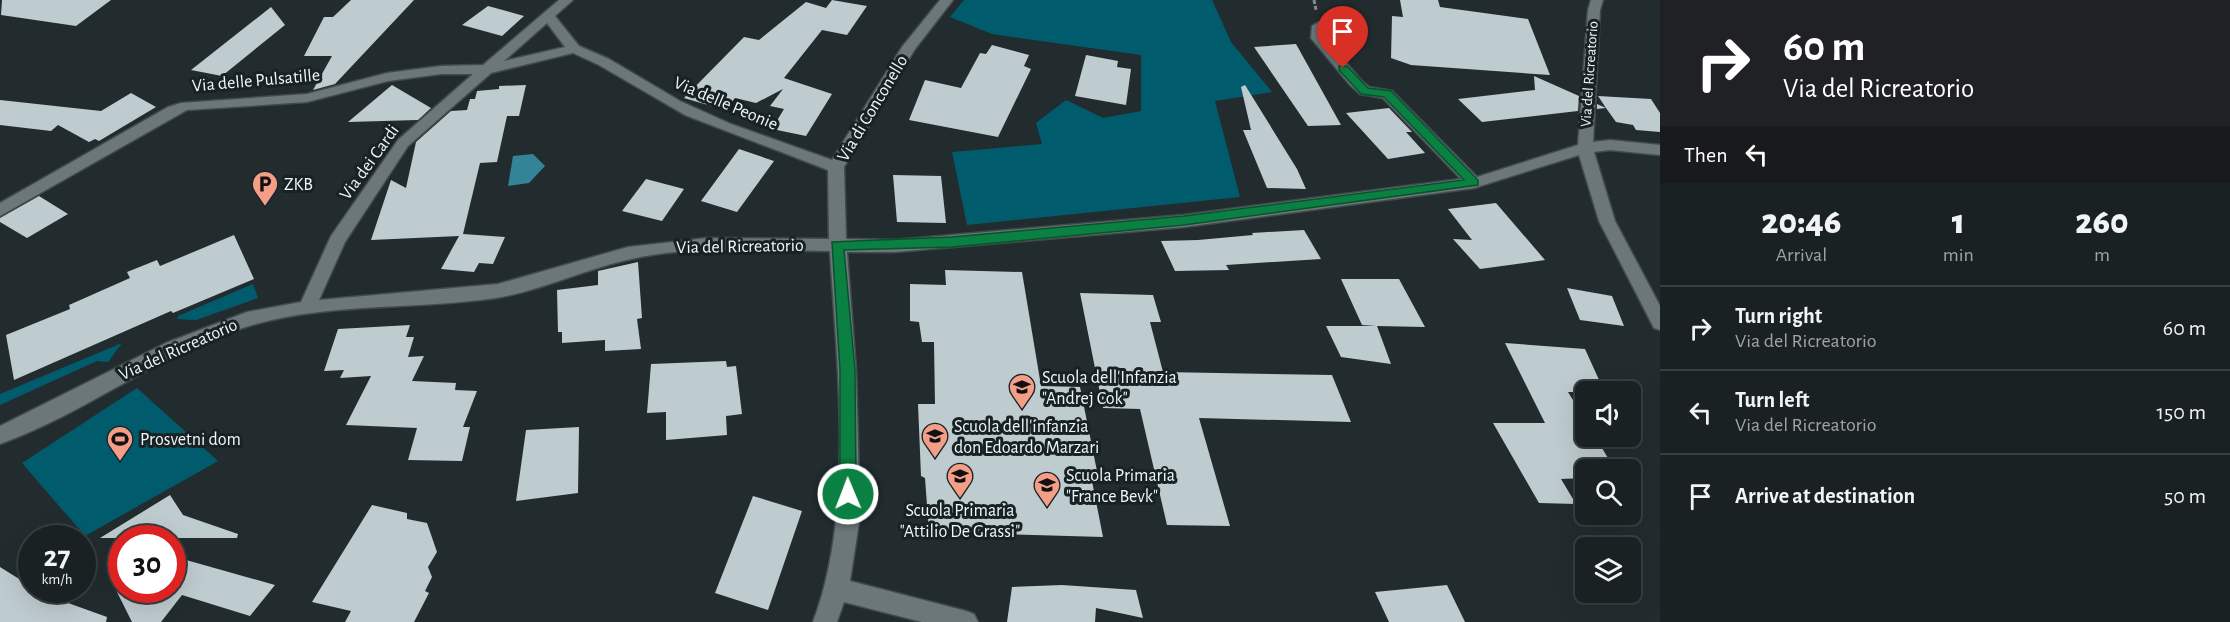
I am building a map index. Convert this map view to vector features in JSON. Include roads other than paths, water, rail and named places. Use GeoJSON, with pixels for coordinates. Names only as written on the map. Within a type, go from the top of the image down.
{"type":"FeatureCollection","features":[{"type":"Feature","properties":{"kind":"street","name":"Via dei Cardi"},"geometry":{"type":"LineString","coordinates":[[307,308],[337,240],[403,143],[423,122],[489,69],[567,0]]}},
{"type":"Feature","properties":{"kind":"street","name":"Via di Conconello"},"geometry":{"type":"LineString","coordinates":[[825,622],[837,589],[849,516],[847,370],[837,245],[836,167],[849,142],[909,47],[947,0]]}},
{"type":"Feature","properties":{"kind":"street","name":"Via del Ricreatorio"},"geometry":{"type":"LineString","coordinates":[[1597,0],[1594,10],[1585,148],[1607,221],[1660,323]]}},
{"type":"Feature","properties":{"kind":"street"},"geometry":{"type":"LineString","coordinates":[[548,15],[574,49]]}},
{"type":"Feature","properties":{"kind":"street"},"geometry":{"type":"LineString","coordinates":[[1319,26],[1318,38],[1355,82],[1365,91],[1387,94],[1474,183]]}},
{"type":"Feature","properties":{"kind":"street","name":"Via delle Peonie"},"geometry":{"type":"LineString","coordinates":[[574,49],[596,56],[648,90],[689,112],[836,167]]}},
{"type":"Feature","properties":{"kind":"street","name":"Via delle Pulsatille"},"geometry":{"type":"LineString","coordinates":[[0,210],[162,114],[186,106],[306,98],[414,72],[489,69],[574,49]]}},
{"type":"Feature","properties":{"kind":"street","name":"Via del Ricreatorio"},"geometry":{"type":"LineString","coordinates":[[0,435],[70,402],[119,374],[213,331],[247,319],[307,308],[498,291],[628,253],[707,244],[895,246],[1184,221],[1474,183],[1585,148],[1610,145],[1660,150]]}},
{"type":"Feature","properties":{"kind":"street"},"geometry":{"type":"LineString","coordinates":[[837,589],[966,622]]}},
{"type":"Feature","properties":{"kind":"place","name":"ZKB"},"geometry":{"type":"Point","coordinates":[265,207]}},
{"type":"Feature","properties":{"kind":"place","name":"Scuola dell'Infanzia \"Andrej Cok\""},"geometry":{"type":"Point","coordinates":[1022,410]}},
{"type":"Feature","properties":{"kind":"place","name":"Scuola dell'infanzia don Edoardo Marzari"},"geometry":{"type":"Point","coordinates":[935,459]}},
{"type":"Feature","properties":{"kind":"place","name":"Prosvetni dom"},"geometry":{"type":"Point","coordinates":[120,462]}},
{"type":"Feature","properties":{"kind":"place","name":"Scuola Primaria \"Attilio De Grassi\""},"geometry":{"type":"Point","coordinates":[960,499]}},
{"type":"Feature","properties":{"kind":"place","name":"Scuola Primaria \"France Bevk\""},"geometry":{"type":"Point","coordinates":[1047,508]}}]}
